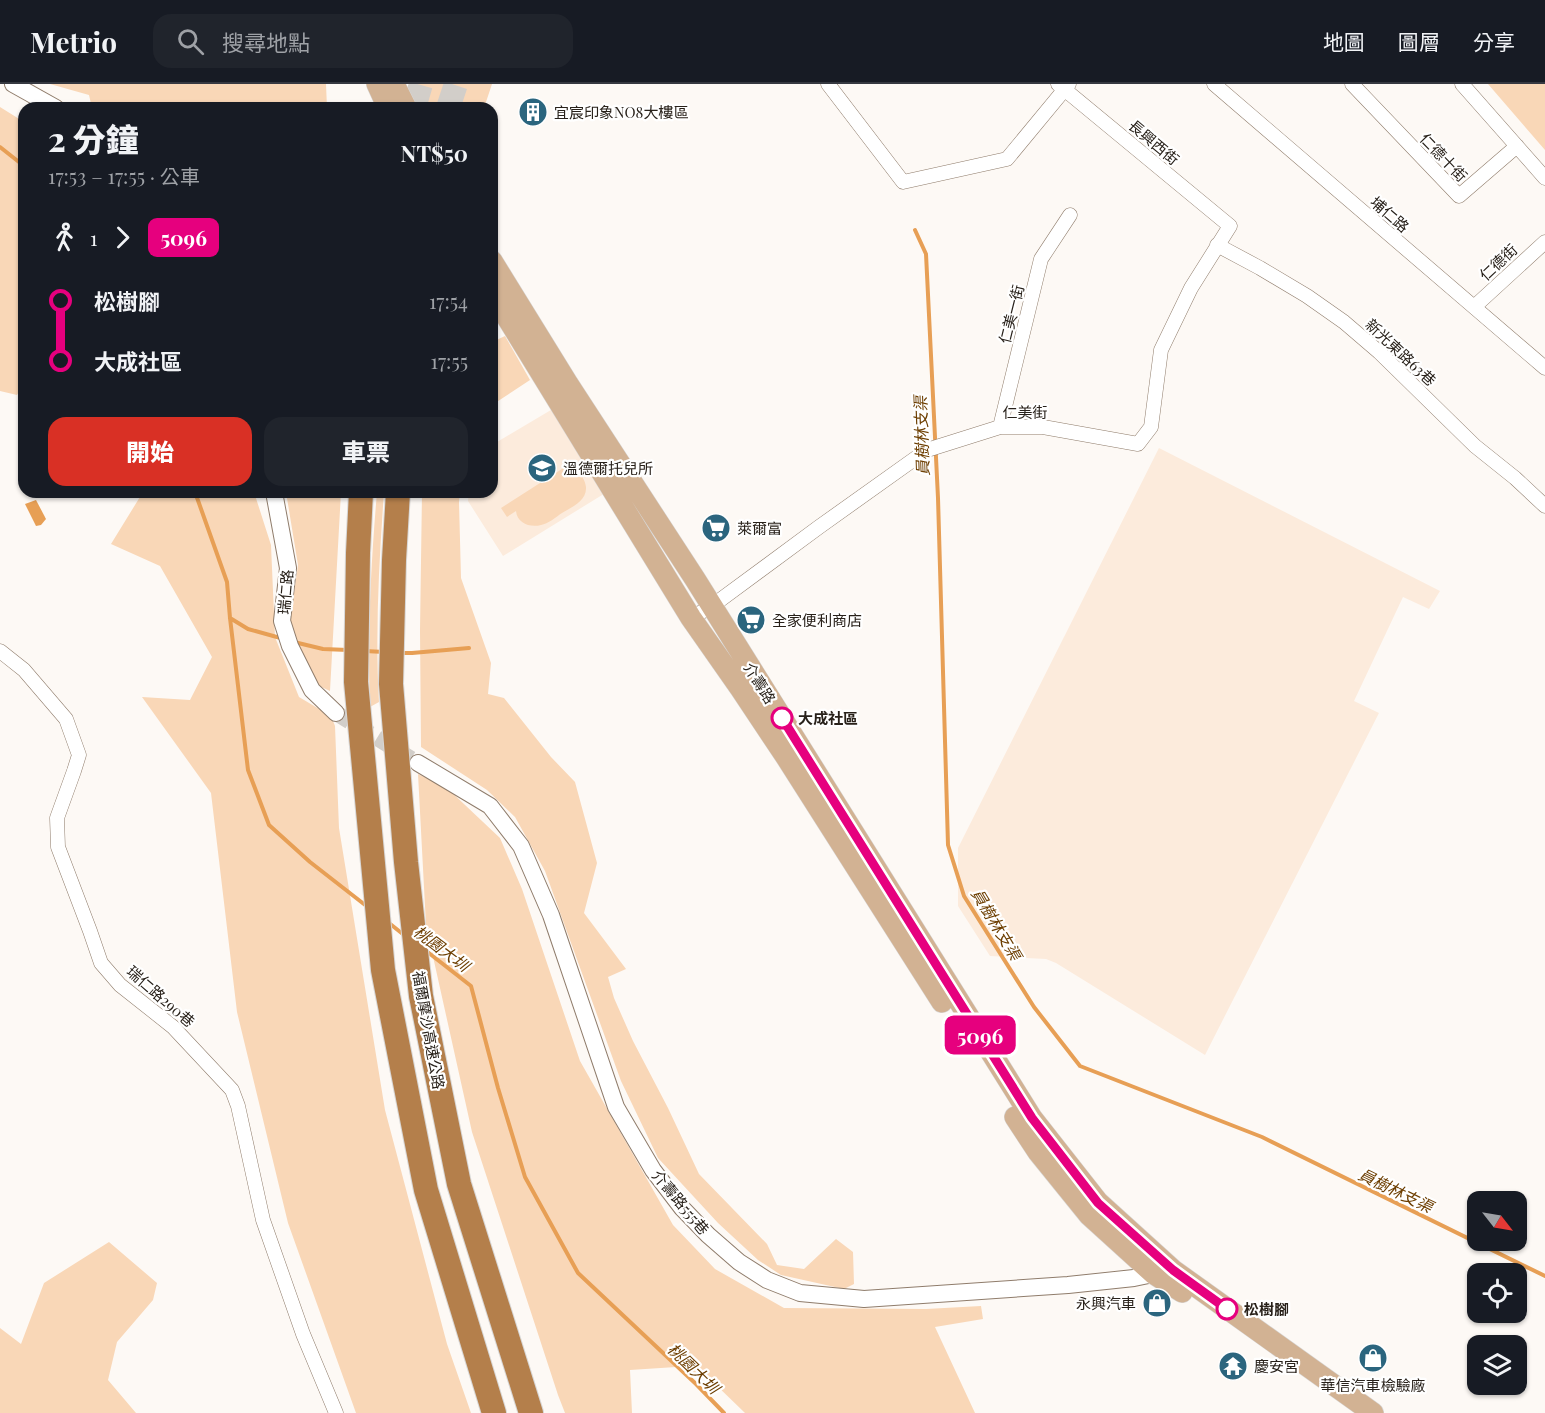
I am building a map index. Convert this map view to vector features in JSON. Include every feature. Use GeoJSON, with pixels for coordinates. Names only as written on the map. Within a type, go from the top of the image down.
{"type":"FeatureCollection","features":[{"type":"Feature","properties":{"kind":"highway"},"geometry":{"type":"LineString","coordinates":[[361,498],[356,682],[383,970],[426,1190],[494,1413]]}},
{"type":"Feature","properties":{"kind":"highway","name":"福爾摩沙高速公路"},"geometry":{"type":"LineString","coordinates":[[398,498],[391,684],[406,862],[421,996],[459,1184],[531,1413]]}},
{"type":"Feature","properties":{"kind":"main road"},"geometry":{"type":"LineString","coordinates":[[377,84],[385,102]]}},
{"type":"Feature","properties":{"kind":"main road"},"geometry":{"type":"LineString","coordinates":[[394,84],[403,102]]}},
{"type":"Feature","properties":{"kind":"main road","name":"介壽路"},"geometry":{"type":"LineString","coordinates":[[498,271],[568,384],[712,606],[1032,1118],[1098,1203],[1164,1272],[1373,1413]]}},
{"type":"Feature","properties":{"kind":"main road","name":"介壽路"},"geometry":{"type":"LineString","coordinates":[[498,303],[691,618],[786,757],[1038,1152],[1089,1215],[1355,1413]]}},
{"type":"Feature","properties":{"kind":"street"},"geometry":{"type":"LineString","coordinates":[[14,84],[46,102]]}},
{"type":"Feature","properties":{"kind":"street"},"geometry":{"type":"LineString","coordinates":[[828,84],[903,182],[1007,159],[1064,86]]}},
{"type":"Feature","properties":{"kind":"street","name":"埔仁路"},"geometry":{"type":"LineString","coordinates":[[1214,84],[1545,368]]}},
{"type":"Feature","properties":{"kind":"street","name":"仁德十街"},"geometry":{"type":"LineString","coordinates":[[1352,84],[1459,196],[1517,146]]}},
{"type":"Feature","properties":{"kind":"street"},"geometry":{"type":"LineString","coordinates":[[1462,84],[1545,178]]}},
{"type":"Feature","properties":{"kind":"street","name":"長興西街"},"geometry":{"type":"LineString","coordinates":[[1064,86],[1230,226]]}},
{"type":"Feature","properties":{"kind":"street","name":"仁美一街"},"geometry":{"type":"LineString","coordinates":[[1000,427],[1041,259],[1070,215]]}},
{"type":"Feature","properties":{"kind":"street","name":"仁美街"},"geometry":{"type":"LineString","coordinates":[[691,618],[712,606],[819,527],[935,448],[1000,427],[1043,427],[1138,444],[1151,427],[1161,350],[1191,288],[1230,226]]}},
{"type":"Feature","properties":{"kind":"street","name":"仁德街"},"geometry":{"type":"LineString","coordinates":[[1474,307],[1545,242]]}},
{"type":"Feature","properties":{"kind":"street","name":"新光東路63巷"},"geometry":{"type":"LineString","coordinates":[[1217,245],[1307,296],[1344,322],[1379,352],[1475,446],[1545,506]]}},
{"type":"Feature","properties":{"kind":"street","name":"瑞仁路"},"geometry":{"type":"LineString","coordinates":[[275,498],[288,568],[282,621],[290,646],[312,690],[336,713]]}},
{"type":"Feature","properties":{"kind":"street","name":"瑞仁路290巷"},"geometry":{"type":"LineString","coordinates":[[0,651],[24,670],[66,719],[79,755],[57,818],[58,847],[101,963],[120,985],[173,1027],[232,1090],[238,1106],[263,1220],[303,1334],[336,1413]]}},
{"type":"Feature","properties":{"kind":"street","name":"介壽路555巷"},"geometry":{"type":"LineString","coordinates":[[418,763],[490,806],[521,846],[550,915],[616,1107],[653,1170],[682,1208],[739,1262],[767,1280],[800,1293],[864,1299],[1068,1285],[1134,1278],[1164,1272]]}},
{"type":"Feature","properties":{"kind":"shaded area"},"geometry":{"type":"Polygon","coordinates":[[[50,84],[326,84],[327,102],[91,102],[89,95],[50,84]]]}},
{"type":"Feature","properties":{"kind":"shaded area"},"geometry":{"type":"Polygon","coordinates":[[[416,84],[492,84],[486,102],[426,102],[416,84]]]}},
{"type":"Feature","properties":{"kind":"shaded area"},"geometry":{"type":"Polygon","coordinates":[[[1488,84],[1545,84],[1545,150],[1488,84]]]}},
{"type":"Feature","properties":{"kind":"shaded area"},"geometry":{"type":"Polygon","coordinates":[[[0,107],[18,118],[18,393],[17,395],[0,391],[0,107]]]}},
{"type":"Feature","properties":{"kind":"shaded area"},"geometry":{"type":"Polygon","coordinates":[[[505,336],[530,380],[498,401],[498,339],[505,336]]]}},
{"type":"Feature","properties":{"kind":"shaded area","name":"溫德爾托兒所"},"geometry":{"type":"Polygon","coordinates":[[[556,407],[607,492],[503,556],[468,501],[468,498],[498,498],[498,441],[556,407]]]}},
{"type":"Feature","properties":{"kind":"shaded area"},"geometry":{"type":"Polygon","coordinates":[[[1159,448],[1440,591],[1429,609],[1403,597],[1354,701],[1379,713],[1205,1055],[1056,963],[1046,959],[990,956],[958,906],[958,848],[1159,448]]]}},
{"type":"Feature","properties":{"kind":"shaded area"},"geometry":{"type":"Polygon","coordinates":[[[576,460],[582,468],[576,472],[583,478],[586,487],[584,496],[578,503],[541,525],[525,524],[519,519],[516,511],[507,517],[501,508],[576,460]]]}},
{"type":"Feature","properties":{"kind":"shaded area"},"geometry":{"type":"Polygon","coordinates":[[[139,498],[256,498],[271,545],[275,637],[299,697],[331,716],[335,726],[339,828],[385,1110],[447,1344],[471,1413],[356,1413],[288,1223],[237,1012],[211,793],[142,697],[190,700],[212,657],[160,566],[111,544],[139,498]]]}},
{"type":"Feature","properties":{"kind":"shaded area"},"geometry":{"type":"Polygon","coordinates":[[[287,498],[341,498],[330,691],[315,684],[289,627],[298,565],[287,498]]]}},
{"type":"Feature","properties":{"kind":"shaded area"},"geometry":{"type":"Polygon","coordinates":[[[377,498],[384,498],[378,597],[379,702],[370,707],[369,653],[377,498]]]}},
{"type":"Feature","properties":{"kind":"shaded area"},"geometry":{"type":"Polygon","coordinates":[[[422,498],[459,498],[461,578],[491,663],[488,694],[504,698],[551,757],[575,782],[597,863],[584,913],[626,969],[608,977],[614,998],[699,1174],[767,1244],[777,1265],[804,1269],[836,1239],[853,1252],[854,1284],[844,1289],[781,1275],[758,1260],[718,1223],[658,1158],[621,1081],[545,871],[515,817],[487,790],[421,747],[422,498]]]}},
{"type":"Feature","properties":{"kind":"shaded area"},"geometry":{"type":"Polygon","coordinates":[[[36,500],[46,519],[41,525],[36,526],[25,504],[36,500]]]}},
{"type":"Feature","properties":{"kind":"shaded area"},"geometry":{"type":"Polygon","coordinates":[[[418,774],[447,788],[500,838],[522,889],[580,1061],[673,1225],[715,1269],[784,1308],[926,1309],[981,1306],[983,1319],[935,1327],[975,1413],[745,1413],[712,1381],[676,1367],[630,1370],[632,1413],[565,1413],[472,1132],[426,925],[418,774]]]}},
{"type":"Feature","properties":{"kind":"shaded area"},"geometry":{"type":"Polygon","coordinates":[[[109,1242],[157,1283],[153,1300],[117,1342],[108,1380],[136,1413],[0,1413],[0,1328],[21,1344],[44,1283],[109,1242]]]}},
{"type":"Feature","properties":{"kind":"waterway","name":"桃園大圳"},"geometry":{"type":"LineString","coordinates":[[0,147],[18,161]]}},
{"type":"Feature","properties":{"kind":"waterway","name":"員樹林支渠"},"geometry":{"type":"LineString","coordinates":[[915,230],[926,254],[938,498],[948,845],[964,896],[1034,1007],[1080,1066],[1262,1137],[1545,1276]]}},
{"type":"Feature","properties":{"kind":"waterway","name":"桃園大圳"},"geometry":{"type":"LineString","coordinates":[[197,498],[227,582],[248,770],[269,825],[310,862],[369,908]]}},
{"type":"Feature","properties":{"kind":"waterway"},"geometry":{"type":"LineString","coordinates":[[230,618],[248,629],[284,639]]}},
{"type":"Feature","properties":{"kind":"waterway"},"geometry":{"type":"LineString","coordinates":[[294,642],[323,649],[348,650]]}},
{"type":"Feature","properties":{"kind":"waterway"},"geometry":{"type":"LineString","coordinates":[[401,653],[469,648]]}},
{"type":"Feature","properties":{"kind":"waterway"},"geometry":{"type":"LineString","coordinates":[[365,651],[384,652]]}},
{"type":"Feature","properties":{"kind":"waterway","name":"桃園大圳"},"geometry":{"type":"LineString","coordinates":[[389,923],[404,935]]}},
{"type":"Feature","properties":{"kind":"waterway","name":"桃園大圳"},"geometry":{"type":"LineString","coordinates":[[425,950],[471,986],[525,1177],[578,1273],[724,1413]]}},
{"type":"Feature","properties":{"kind":"tunnel"},"geometry":{"type":"LineString","coordinates":[[416,102],[421,84]]}},
{"type":"Feature","properties":{"kind":"tunnel"},"geometry":{"type":"LineString","coordinates":[[450,102],[456,84]]}},
{"type":"Feature","properties":{"kind":"tunnel"},"geometry":{"type":"LineString","coordinates":[[336,713],[418,763]]}},
{"type":"Feature","properties":{"kind":"bus line","name":"5096"},"geometry":{"type":"LineString","coordinates":[[782,718],[1032,1118],[1098,1203],[1173,1270],[1227,1309]]}},
{"type":"Feature","properties":{"kind":"place","name":"宜宸印象NO8大樓區"},"geometry":{"type":"Point","coordinates":[533,112]}},
{"type":"Feature","properties":{"kind":"place","name":"溫德爾托兒所"},"geometry":{"type":"Point","coordinates":[542,468]}},
{"type":"Feature","properties":{"kind":"place","name":"萊爾富"},"geometry":{"type":"Point","coordinates":[716,528]}},
{"type":"Feature","properties":{"kind":"place","name":"全家便利商店"},"geometry":{"type":"Point","coordinates":[751,620]}},
{"type":"Feature","properties":{"kind":"place","name":"大成社區"},"geometry":{"type":"Point","coordinates":[782,718]}},
{"type":"Feature","properties":{"kind":"place","name":"永興汽車"},"geometry":{"type":"Point","coordinates":[1157,1303]}},
{"type":"Feature","properties":{"kind":"place","name":"松樹腳"},"geometry":{"type":"Point","coordinates":[1227,1309]}},
{"type":"Feature","properties":{"kind":"place","name":"華信汽車檢驗廠"},"geometry":{"type":"Point","coordinates":[1373,1358]}},
{"type":"Feature","properties":{"kind":"place","name":"慶安宮"},"geometry":{"type":"Point","coordinates":[1233,1366]}}]}
